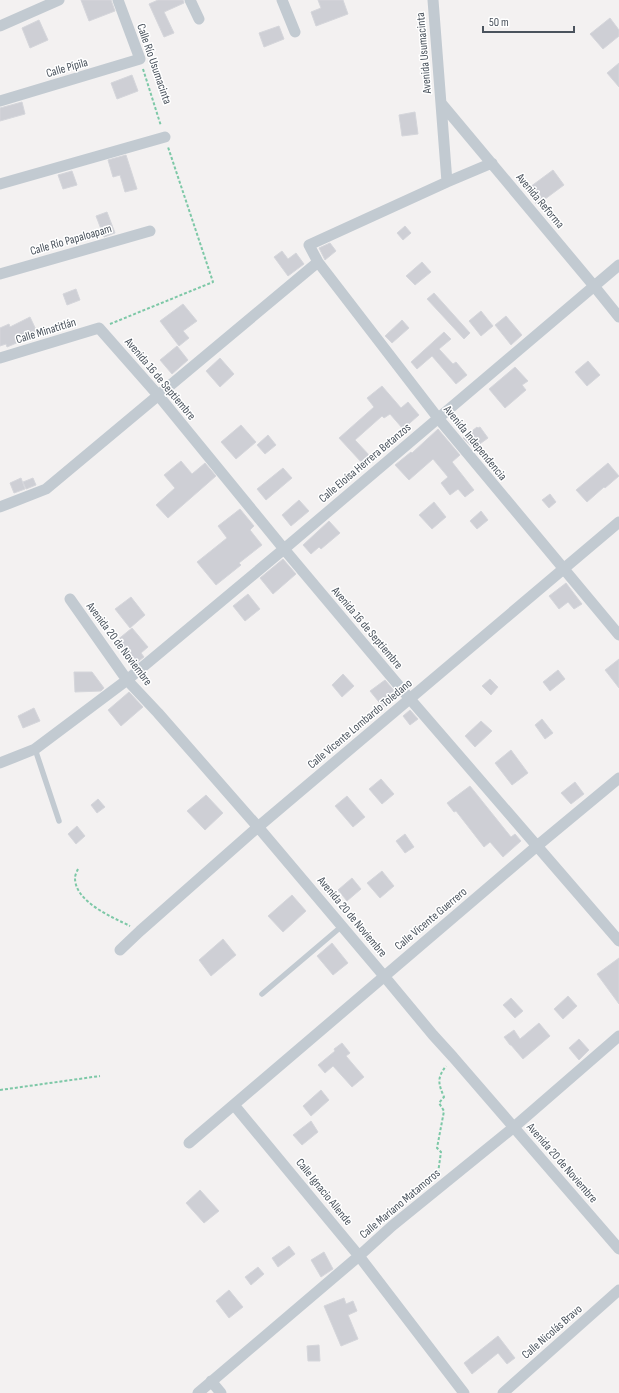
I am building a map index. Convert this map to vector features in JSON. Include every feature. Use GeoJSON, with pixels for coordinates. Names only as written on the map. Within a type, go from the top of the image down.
{"type":"FeatureCollection","features":[{"type":"Feature","properties":{"kind":"street"},"geometry":{"type":"LineString","coordinates":[[0,26],[59,0]]}},
{"type":"Feature","properties":{"kind":"street","name":"Calle Río Usumacinta"},"geometry":{"type":"LineString","coordinates":[[118,0],[140,59]]}},
{"type":"Feature","properties":{"kind":"street"},"geometry":{"type":"LineString","coordinates":[[190,0],[199,19]]}},
{"type":"Feature","properties":{"kind":"street"},"geometry":{"type":"LineString","coordinates":[[282,0],[295,32]]}},
{"type":"Feature","properties":{"kind":"street","name":"Avenida Usumacinta"},"geometry":{"type":"LineString","coordinates":[[433,0],[447,182]]}},
{"type":"Feature","properties":{"kind":"street","name":"Calle Pípila"},"geometry":{"type":"LineString","coordinates":[[0,101],[140,59]]}},
{"type":"Feature","properties":{"kind":"street","name":"Avenida Reforma"},"geometry":{"type":"LineString","coordinates":[[441,103],[619,317]]}},
{"type":"Feature","properties":{"kind":"street"},"geometry":{"type":"LineString","coordinates":[[0,184],[165,137]]}},
{"type":"Feature","properties":{"kind":"street"},"geometry":{"type":"LineString","coordinates":[[447,182],[492,163]]}},
{"type":"Feature","properties":{"kind":"street","name":"Avenida Independencia"},"geometry":{"type":"LineString","coordinates":[[447,182],[309,245],[318,262],[438,418],[619,635]]}},
{"type":"Feature","properties":{"kind":"street","name":"Calle Río Papaloapam"},"geometry":{"type":"LineString","coordinates":[[0,274],[150,231]]}},
{"type":"Feature","properties":{"kind":"street"},"geometry":{"type":"LineString","coordinates":[[0,507],[46,489],[318,262]]}},
{"type":"Feature","properties":{"kind":"street","name":"Calle Eloísa Herrera Betanzos"},"geometry":{"type":"LineString","coordinates":[[0,763],[35,749],[126,680],[284,549],[619,265]]}},
{"type":"Feature","properties":{"kind":"street","name":"Calle Minatitlán"},"geometry":{"type":"LineString","coordinates":[[0,358],[99,328]]}},
{"type":"Feature","properties":{"kind":"street","name":"Avenida 16 de Septiembre"},"geometry":{"type":"LineString","coordinates":[[99,328],[158,395],[284,549],[410,699],[619,941]]}},
{"type":"Feature","properties":{"kind":"street","name":"Calle Vicente Lombardo Toledano"},"geometry":{"type":"LineString","coordinates":[[120,950],[258,827],[619,522]]}},
{"type":"Feature","properties":{"kind":"street","name":"Avenida 20 de Noviembre"},"geometry":{"type":"LineString","coordinates":[[70,599],[126,680],[158,713],[258,827],[384,976],[432,1036],[453,1057],[619,1249]]}},
{"type":"Feature","properties":{"kind":"street","name":"Calle Vicente Guerrero"},"geometry":{"type":"LineString","coordinates":[[189,1143],[537,846],[619,778]]}},
{"type":"Feature","properties":{"kind":"street","name":"Calle Mariano Matamoros"},"geometry":{"type":"LineString","coordinates":[[198,1393],[359,1256],[392,1226],[514,1127],[619,1036]]}},
{"type":"Feature","properties":{"kind":"street","name":"Calle Ignacio Allende"},"geometry":{"type":"LineString","coordinates":[[234,1105],[359,1256],[464,1393]]}},
{"type":"Feature","properties":{"kind":"street","name":"Calle Nicolás Bravo"},"geometry":{"type":"LineString","coordinates":[[503,1393],[619,1290]]}},
{"type":"Feature","properties":{"kind":"street"},"geometry":{"type":"LineString","coordinates":[[211,1381],[221,1393]]}},
{"type":"Feature","properties":{"kind":"lane"},"geometry":{"type":"LineString","coordinates":[[35,749],[59,821]]}},
{"type":"Feature","properties":{"kind":"lane"},"geometry":{"type":"LineString","coordinates":[[262,994],[342,926]]}},
{"type":"Feature","properties":{"kind":"path","name":"Calle Río Usumacinta"},"geometry":{"type":"LineString","coordinates":[[99,328],[213,282],[140,59]]}},
{"type":"Feature","properties":{"kind":"path"},"geometry":{"type":"LineString","coordinates":[[78,869],[75,877],[78,889],[86,900],[102,913],[140,931]]}},
{"type":"Feature","properties":{"kind":"path"},"geometry":{"type":"LineString","coordinates":[[436,1190],[441,1152],[437,1148],[444,1111],[439,1104],[444,1097],[439,1085],[440,1074],[453,1057]]}},
{"type":"Feature","properties":{"kind":"path"},"geometry":{"type":"LineString","coordinates":[[0,1090],[100,1076]]}},
{"type":"Feature","properties":{"kind":"building"},"geometry":{"type":"Polygon","coordinates":[[[81,0],[111,0],[115,11],[89,21],[81,0]]]}},
{"type":"Feature","properties":{"kind":"building"},"geometry":{"type":"Polygon","coordinates":[[[158,0],[183,0],[184,3],[164,12],[174,33],[164,37],[149,4],[158,0]]]}},
{"type":"Feature","properties":{"kind":"building"},"geometry":{"type":"Polygon","coordinates":[[[318,0],[343,0],[348,14],[316,26],[311,12],[321,8],[318,0]]]}},
{"type":"Feature","properties":{"kind":"building"},"geometry":{"type":"Polygon","coordinates":[[[610,18],[619,30],[619,36],[603,49],[590,34],[610,18]]]}},
{"type":"Feature","properties":{"kind":"building"},"geometry":{"type":"Polygon","coordinates":[[[39,20],[48,40],[30,48],[22,28],[39,20]]]}},
{"type":"Feature","properties":{"kind":"building"},"geometry":{"type":"Polygon","coordinates":[[[279,26],[284,39],[264,47],[259,33],[279,26]]]}},
{"type":"Feature","properties":{"kind":"building"},"geometry":{"type":"Polygon","coordinates":[[[619,63],[619,87],[607,73],[619,63]]]}},
{"type":"Feature","properties":{"kind":"building"},"geometry":{"type":"Polygon","coordinates":[[[132,75],[138,91],[117,99],[111,83],[132,75]]]}},
{"type":"Feature","properties":{"kind":"building"},"geometry":{"type":"Polygon","coordinates":[[[22,102],[25,114],[0,121],[0,108],[22,102]]]}},
{"type":"Feature","properties":{"kind":"building"},"geometry":{"type":"Polygon","coordinates":[[[415,112],[418,134],[402,136],[399,115],[415,112]]]}},
{"type":"Feature","properties":{"kind":"building"},"geometry":{"type":"Polygon","coordinates":[[[126,155],[137,189],[125,192],[120,175],[113,177],[108,160],[126,155]]]}},
{"type":"Feature","properties":{"kind":"building"},"geometry":{"type":"Polygon","coordinates":[[[553,170],[564,185],[537,205],[526,190],[553,170]]]}},
{"type":"Feature","properties":{"kind":"building"},"geometry":{"type":"Polygon","coordinates":[[[72,171],[77,185],[63,189],[58,175],[72,171]]]}},
{"type":"Feature","properties":{"kind":"building"},"geometry":{"type":"Polygon","coordinates":[[[107,212],[115,233],[104,237],[96,216],[107,212]]]}},
{"type":"Feature","properties":{"kind":"building"},"geometry":{"type":"Polygon","coordinates":[[[405,226],[411,233],[403,240],[397,233],[405,226]]]}},
{"type":"Feature","properties":{"kind":"building"},"geometry":{"type":"Polygon","coordinates":[[[330,243],[336,251],[325,260],[319,248],[330,243]]]}},
{"type":"Feature","properties":{"kind":"building"},"geometry":{"type":"Polygon","coordinates":[[[282,251],[288,259],[296,253],[304,264],[288,276],[274,257],[282,251]]]}},
{"type":"Feature","properties":{"kind":"building"},"geometry":{"type":"Polygon","coordinates":[[[422,262],[431,272],[415,285],[406,276],[422,262]]]}},
{"type":"Feature","properties":{"kind":"building"},"geometry":{"type":"Polygon","coordinates":[[[76,289],[80,300],[67,305],[63,294],[76,289]]]}},
{"type":"Feature","properties":{"kind":"building"},"geometry":{"type":"Polygon","coordinates":[[[434,293],[470,333],[464,339],[427,299],[434,293]]]}},
{"type":"Feature","properties":{"kind":"building"},"geometry":{"type":"Polygon","coordinates":[[[183,304],[197,321],[183,331],[189,338],[179,346],[160,321],[183,304]]]}},
{"type":"Feature","properties":{"kind":"building"},"geometry":{"type":"Polygon","coordinates":[[[481,311],[493,326],[481,336],[469,321],[481,311]]]}},
{"type":"Feature","properties":{"kind":"building"},"geometry":{"type":"Polygon","coordinates":[[[506,316],[522,335],[511,345],[495,325],[506,316]]]}},
{"type":"Feature","properties":{"kind":"building"},"geometry":{"type":"Polygon","coordinates":[[[30,317],[38,334],[7,347],[6,344],[0,346],[0,328],[9,324],[10,327],[30,317]]]}},
{"type":"Feature","properties":{"kind":"building"},"geometry":{"type":"Polygon","coordinates":[[[402,320],[409,328],[392,343],[385,336],[402,320]]]}},
{"type":"Feature","properties":{"kind":"building"},"geometry":{"type":"Polygon","coordinates":[[[444,332],[451,339],[439,349],[453,364],[456,362],[467,375],[456,384],[432,356],[417,369],[411,362],[444,332]]]}},
{"type":"Feature","properties":{"kind":"building"},"geometry":{"type":"Polygon","coordinates":[[[177,346],[188,360],[172,374],[160,360],[177,346]]]}},
{"type":"Feature","properties":{"kind":"building"},"geometry":{"type":"Polygon","coordinates":[[[220,358],[234,374],[220,387],[206,371],[220,358]]]}},
{"type":"Feature","properties":{"kind":"building"},"geometry":{"type":"Polygon","coordinates":[[[588,361],[600,375],[587,386],[575,372],[588,361]]]}},
{"type":"Feature","properties":{"kind":"building"},"geometry":{"type":"Polygon","coordinates":[[[515,367],[528,381],[522,385],[526,390],[505,408],[489,389],[515,367]]]}},
{"type":"Feature","properties":{"kind":"building"},"geometry":{"type":"Polygon","coordinates":[[[382,386],[401,408],[408,402],[419,415],[403,429],[390,414],[384,418],[382,416],[355,440],[370,456],[362,463],[339,438],[374,407],[367,398],[382,386]]]}},
{"type":"Feature","properties":{"kind":"building"},"geometry":{"type":"Polygon","coordinates":[[[241,425],[256,442],[236,459],[221,442],[241,425]]]}},
{"type":"Feature","properties":{"kind":"building"},"geometry":{"type":"Polygon","coordinates":[[[477,427],[480,427],[488,438],[477,446],[475,443],[471,446],[463,438],[477,427]]]}},
{"type":"Feature","properties":{"kind":"building"},"geometry":{"type":"Polygon","coordinates":[[[438,429],[460,455],[452,462],[474,490],[465,497],[458,489],[450,495],[441,483],[448,477],[433,459],[409,480],[395,465],[411,452],[412,453],[438,429]]]}},
{"type":"Feature","properties":{"kind":"building"},"geometry":{"type":"Polygon","coordinates":[[[268,435],[276,445],[265,454],[257,445],[268,435]]]}},
{"type":"Feature","properties":{"kind":"building"},"geometry":{"type":"Polygon","coordinates":[[[181,461],[192,474],[205,463],[216,476],[168,518],[156,505],[175,488],[164,475],[181,461]]]}},
{"type":"Feature","properties":{"kind":"building"},"geometry":{"type":"Polygon","coordinates":[[[608,463],[619,476],[587,502],[576,490],[608,463]]]}},
{"type":"Feature","properties":{"kind":"building"},"geometry":{"type":"Polygon","coordinates":[[[283,468],[292,478],[266,500],[257,489],[283,468]]]}},
{"type":"Feature","properties":{"kind":"building"},"geometry":{"type":"Polygon","coordinates":[[[21,478],[25,489],[14,493],[10,483],[21,478]]]}},
{"type":"Feature","properties":{"kind":"building"},"geometry":{"type":"Polygon","coordinates":[[[33,478],[36,485],[26,489],[23,482],[33,478]]]}},
{"type":"Feature","properties":{"kind":"building"},"geometry":{"type":"Polygon","coordinates":[[[550,494],[556,502],[549,508],[542,500],[550,494]]]}},
{"type":"Feature","properties":{"kind":"building"},"geometry":{"type":"Polygon","coordinates":[[[299,500],[309,511],[291,526],[282,515],[299,500]]]}},
{"type":"Feature","properties":{"kind":"building"},"geometry":{"type":"Polygon","coordinates":[[[434,502],[446,517],[432,529],[419,515],[434,502]]]}},
{"type":"Feature","properties":{"kind":"building"},"geometry":{"type":"Polygon","coordinates":[[[240,509],[254,526],[250,530],[262,545],[239,563],[241,565],[216,585],[197,562],[227,538],[218,526],[240,509]]]}},
{"type":"Feature","properties":{"kind":"building"},"geometry":{"type":"Polygon","coordinates":[[[481,511],[488,520],[477,529],[470,521],[481,511]]]}},
{"type":"Feature","properties":{"kind":"building"},"geometry":{"type":"Polygon","coordinates":[[[329,521],[340,533],[321,549],[319,547],[311,554],[303,545],[329,521]]]}},
{"type":"Feature","properties":{"kind":"building"},"geometry":{"type":"Polygon","coordinates":[[[283,559],[296,574],[273,594],[260,578],[283,559]]]}},
{"type":"Feature","properties":{"kind":"building"},"geometry":{"type":"Polygon","coordinates":[[[566,583],[582,604],[574,609],[568,602],[559,609],[549,596],[566,583]]]}},
{"type":"Feature","properties":{"kind":"building"},"geometry":{"type":"Polygon","coordinates":[[[248,594],[260,609],[245,621],[233,606],[248,594]]]}},
{"type":"Feature","properties":{"kind":"building"},"geometry":{"type":"Polygon","coordinates":[[[131,597],[145,615],[130,628],[115,609],[131,597]]]}},
{"type":"Feature","properties":{"kind":"building"},"geometry":{"type":"Polygon","coordinates":[[[132,628],[148,647],[141,653],[144,657],[135,664],[116,641],[132,628]]]}},
{"type":"Feature","properties":{"kind":"building"},"geometry":{"type":"Polygon","coordinates":[[[619,659],[619,688],[605,670],[619,659]]]}},
{"type":"Feature","properties":{"kind":"building"},"geometry":{"type":"Polygon","coordinates":[[[558,670],[565,679],[550,691],[543,682],[558,670]]]}},
{"type":"Feature","properties":{"kind":"building"},"geometry":{"type":"Polygon","coordinates":[[[74,672],[92,672],[104,688],[101,691],[75,692],[74,672]]]}},
{"type":"Feature","properties":{"kind":"building"},"geometry":{"type":"Polygon","coordinates":[[[343,674],[354,686],[342,697],[332,685],[343,674]]]}},
{"type":"Feature","properties":{"kind":"building"},"geometry":{"type":"Polygon","coordinates":[[[490,679],[498,687],[491,695],[482,686],[490,679]]]}},
{"type":"Feature","properties":{"kind":"building"},"geometry":{"type":"Polygon","coordinates":[[[385,680],[398,695],[383,707],[370,691],[385,680]]]}},
{"type":"Feature","properties":{"kind":"building"},"geometry":{"type":"Polygon","coordinates":[[[129,692],[143,707],[121,726],[108,710],[129,692]]]}},
{"type":"Feature","properties":{"kind":"building"},"geometry":{"type":"Polygon","coordinates":[[[34,708],[40,721],[23,728],[18,716],[34,708]]]}},
{"type":"Feature","properties":{"kind":"building"},"geometry":{"type":"Polygon","coordinates":[[[410,710],[418,719],[410,725],[403,716],[410,710]]]}},
{"type":"Feature","properties":{"kind":"building"},"geometry":{"type":"Polygon","coordinates":[[[542,719],[553,733],[545,739],[535,725],[542,719]]]}},
{"type":"Feature","properties":{"kind":"building"},"geometry":{"type":"Polygon","coordinates":[[[481,721],[492,731],[475,747],[465,736],[481,721]]]}},
{"type":"Feature","properties":{"kind":"building"},"geometry":{"type":"Polygon","coordinates":[[[511,750],[528,773],[512,785],[495,763],[511,750]]]}},
{"type":"Feature","properties":{"kind":"building"},"geometry":{"type":"Polygon","coordinates":[[[381,779],[394,794],[382,804],[369,789],[381,779]]]}},
{"type":"Feature","properties":{"kind":"building"},"geometry":{"type":"Polygon","coordinates":[[[575,782],[584,794],[571,804],[561,793],[575,782]]]}},
{"type":"Feature","properties":{"kind":"building"},"geometry":{"type":"Polygon","coordinates":[[[470,786],[511,837],[515,834],[521,841],[503,857],[490,842],[484,847],[456,811],[454,812],[447,803],[470,786]]]}},
{"type":"Feature","properties":{"kind":"building"},"geometry":{"type":"Polygon","coordinates":[[[206,795],[223,813],[205,830],[187,811],[206,795]]]}},
{"type":"Feature","properties":{"kind":"building"},"geometry":{"type":"Polygon","coordinates":[[[347,796],[365,817],[353,827],[335,806],[347,796]]]}},
{"type":"Feature","properties":{"kind":"building"},"geometry":{"type":"Polygon","coordinates":[[[98,799],[105,807],[97,813],[91,805],[98,799]]]}},
{"type":"Feature","properties":{"kind":"building"},"geometry":{"type":"Polygon","coordinates":[[[77,826],[85,836],[76,844],[68,834],[77,826]]]}},
{"type":"Feature","properties":{"kind":"building"},"geometry":{"type":"Polygon","coordinates":[[[405,834],[414,847],[405,853],[396,841],[405,834]]]}},
{"type":"Feature","properties":{"kind":"building"},"geometry":{"type":"Polygon","coordinates":[[[382,871],[394,886],[380,898],[367,883],[382,871]]]}},
{"type":"Feature","properties":{"kind":"building"},"geometry":{"type":"Polygon","coordinates":[[[352,878],[361,889],[347,901],[338,890],[352,878]]]}},
{"type":"Feature","properties":{"kind":"building"},"geometry":{"type":"Polygon","coordinates":[[[292,895],[306,911],[283,932],[268,916],[292,895]]]}},
{"type":"Feature","properties":{"kind":"building"},"geometry":{"type":"Polygon","coordinates":[[[223,939],[236,955],[211,976],[199,960],[223,939]]]}},
{"type":"Feature","properties":{"kind":"building"},"geometry":{"type":"Polygon","coordinates":[[[332,943],[348,963],[333,975],[317,956],[332,943]]]}},
{"type":"Feature","properties":{"kind":"building"},"geometry":{"type":"Polygon","coordinates":[[[619,958],[619,1004],[597,974],[619,958]]]}},
{"type":"Feature","properties":{"kind":"building"},"geometry":{"type":"Polygon","coordinates":[[[568,996],[577,1006],[563,1019],[554,1009],[568,996]]]}},
{"type":"Feature","properties":{"kind":"building"},"geometry":{"type":"Polygon","coordinates":[[[511,998],[523,1011],[515,1018],[503,1005],[511,998]]]}},
{"type":"Feature","properties":{"kind":"building"},"geometry":{"type":"Polygon","coordinates":[[[539,1023],[550,1036],[523,1059],[504,1037],[514,1030],[520,1039],[539,1023]]]}},
{"type":"Feature","properties":{"kind":"building"},"geometry":{"type":"Polygon","coordinates":[[[579,1039],[589,1050],[579,1060],[569,1048],[579,1039]]]}},
{"type":"Feature","properties":{"kind":"building"},"geometry":{"type":"Polygon","coordinates":[[[342,1043],[350,1053],[346,1056],[364,1077],[352,1087],[333,1066],[325,1073],[318,1065],[342,1043]]]}},
{"type":"Feature","properties":{"kind":"building"},"geometry":{"type":"Polygon","coordinates":[[[321,1090],[329,1100],[311,1116],[303,1106],[321,1090]]]}},
{"type":"Feature","properties":{"kind":"building"},"geometry":{"type":"Polygon","coordinates":[[[311,1121],[318,1132],[302,1145],[293,1135],[311,1121]]]}},
{"type":"Feature","properties":{"kind":"building"},"geometry":{"type":"Polygon","coordinates":[[[200,1190],[219,1211],[204,1223],[186,1203],[200,1190]]]}},
{"type":"Feature","properties":{"kind":"building"},"geometry":{"type":"Polygon","coordinates":[[[289,1246],[295,1254],[278,1267],[272,1258],[289,1246]]]}},
{"type":"Feature","properties":{"kind":"building"},"geometry":{"type":"Polygon","coordinates":[[[324,1252],[333,1269],[321,1277],[311,1260],[324,1252]]]}},
{"type":"Feature","properties":{"kind":"building"},"geometry":{"type":"Polygon","coordinates":[[[258,1267],[264,1274],[251,1285],[245,1277],[258,1267]]]}},
{"type":"Feature","properties":{"kind":"building"},"geometry":{"type":"Polygon","coordinates":[[[229,1290],[243,1307],[229,1318],[216,1301],[229,1290]]]}},
{"type":"Feature","properties":{"kind":"building"},"geometry":{"type":"Polygon","coordinates":[[[344,1298],[346,1304],[353,1301],[357,1311],[348,1315],[358,1339],[341,1346],[324,1306],[344,1298]]]}},
{"type":"Feature","properties":{"kind":"building"},"geometry":{"type":"Polygon","coordinates":[[[498,1336],[515,1358],[507,1364],[498,1353],[472,1374],[464,1363],[498,1336]]]}},
{"type":"Feature","properties":{"kind":"building"},"geometry":{"type":"Polygon","coordinates":[[[319,1345],[320,1361],[308,1361],[307,1346],[319,1345]]]}}]}
